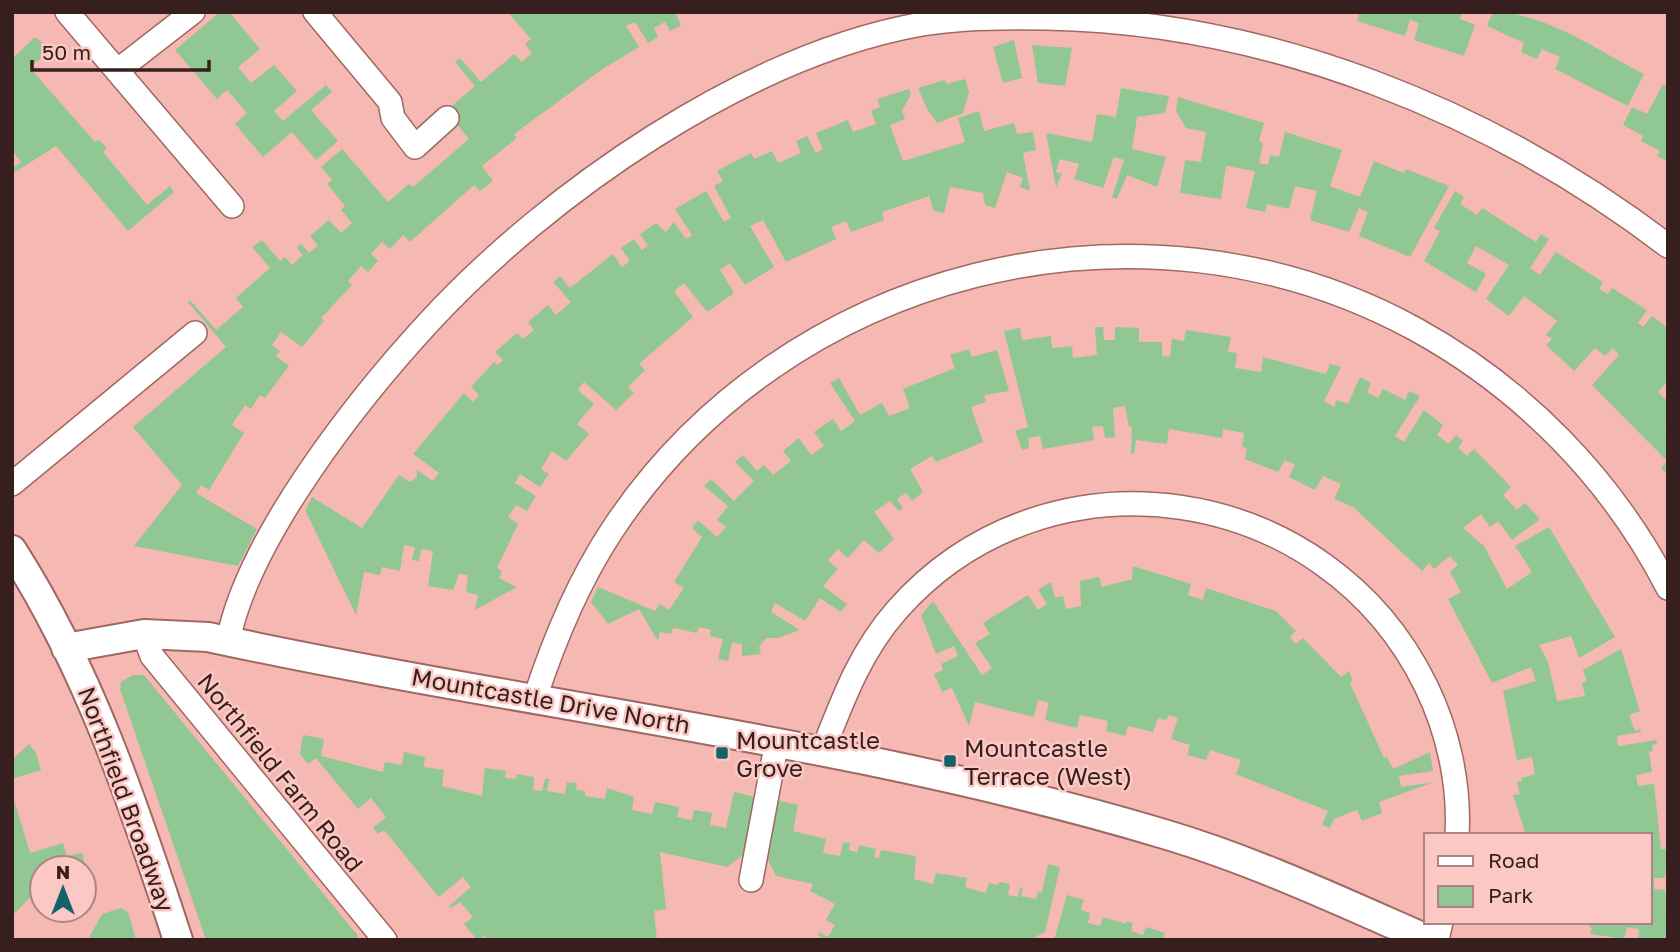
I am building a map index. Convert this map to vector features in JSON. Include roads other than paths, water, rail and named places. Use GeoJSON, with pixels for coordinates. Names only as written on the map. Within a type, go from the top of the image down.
{"type":"FeatureCollection","features":[{"type":"Feature","properties":{"kind":"street"},"geometry":{"type":"LineString","coordinates":[[67,12],[232,206]]}},
{"type":"Feature","properties":{"kind":"street"},"geometry":{"type":"LineString","coordinates":[[117,71],[193,12]]}},
{"type":"Feature","properties":{"kind":"street"},"geometry":{"type":"LineString","coordinates":[[315,12],[390,102],[393,118],[415,147],[447,118]]}},
{"type":"Feature","properties":{"kind":"street"},"geometry":{"type":"LineString","coordinates":[[228,641],[233,615],[249,579],[292,502],[335,436],[412,340],[517,237],[600,173],[709,106],[832,48],[924,18],[1103,20],[1187,31],[1293,55],[1405,96],[1516,147],[1608,202],[1668,246]]}},
{"type":"Feature","properties":{"kind":"street"},"geometry":{"type":"LineString","coordinates":[[535,698],[566,614],[611,531],[672,454],[736,393],[811,341],[898,298],[976,273],[1064,258],[1160,256],[1233,265],[1321,288],[1404,323],[1490,377],[1558,436],[1621,511],[1668,588]]}},
{"type":"Feature","properties":{"kind":"street"},"geometry":{"type":"LineString","coordinates":[[12,484],[195,333]]}},
{"type":"Feature","properties":{"kind":"street"},"geometry":{"type":"LineString","coordinates":[[823,750],[850,679],[873,641],[907,600],[952,561],[1002,533],[1056,513],[1118,504],[1183,507],[1241,521],[1294,544],[1343,579],[1382,618],[1409,655],[1438,714],[1453,774],[1457,833]]}},
{"type":"Feature","properties":{"kind":"street","name":"Northfield Broadway"},"geometry":{"type":"LineString","coordinates":[[12,550],[20,579],[66,648],[107,732],[178,940]]}},
{"type":"Feature","properties":{"kind":"street","name":"Mountcastle Drive North"},"geometry":{"type":"LineString","coordinates":[[66,648],[144,634],[190,635],[823,750],[1166,835],[1270,872],[1429,940]]}},
{"type":"Feature","properties":{"kind":"street","name":"Northfield Farm Road"},"geometry":{"type":"LineString","coordinates":[[144,634],[152,656],[386,940]]}},
{"type":"Feature","properties":{"kind":"street"},"geometry":{"type":"LineString","coordinates":[[751,880],[777,741]]}},
{"type":"Feature","properties":{"kind":"place","name":"Mountcastle Grove"},"geometry":{"type":"Point","coordinates":[722,753]}},
{"type":"Feature","properties":{"kind":"place","name":"Mountcastle Terrace (West)"},"geometry":{"type":"Point","coordinates":[950,761]}}]}
